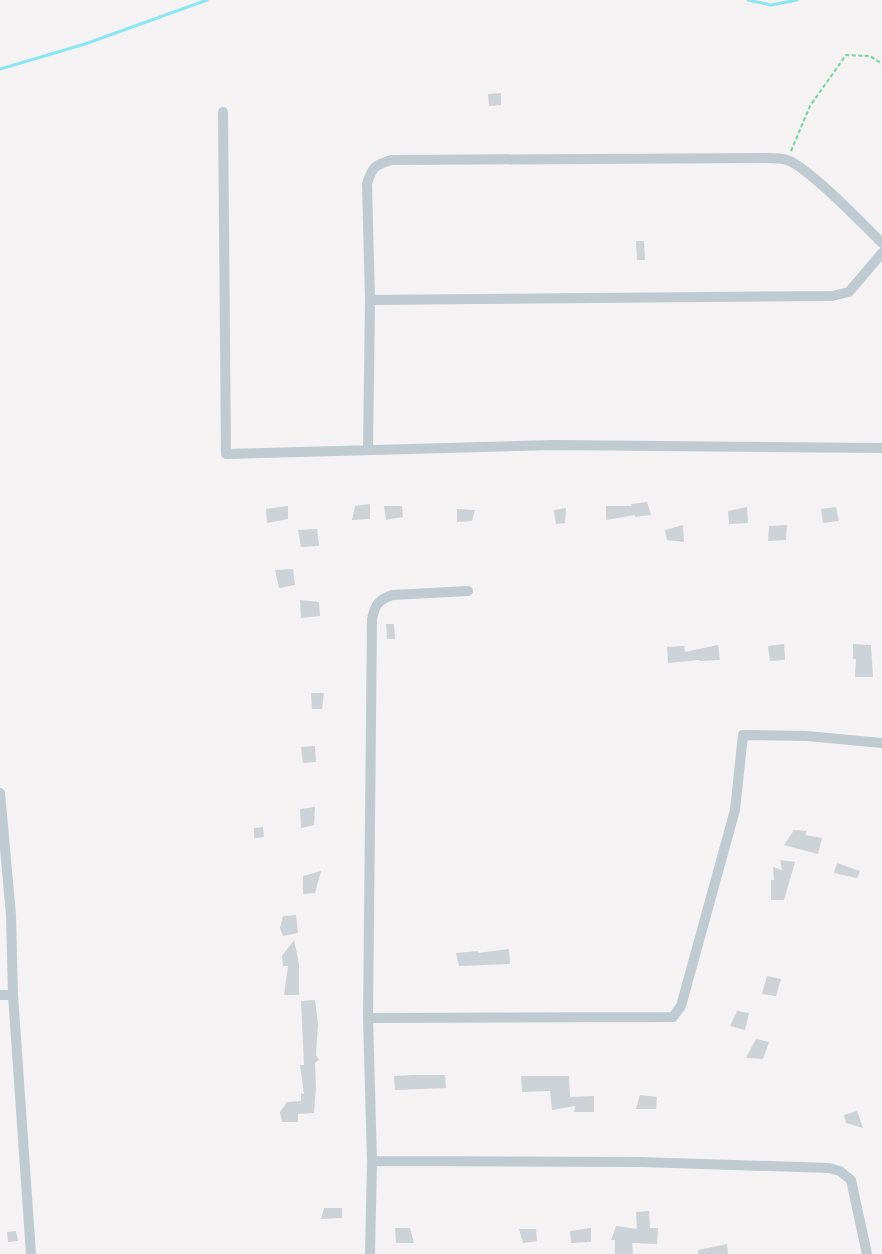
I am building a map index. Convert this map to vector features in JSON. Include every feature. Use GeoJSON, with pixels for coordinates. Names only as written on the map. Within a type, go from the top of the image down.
{"type":"FeatureCollection","features":[{"type":"Feature","properties":{"kind":"street"},"geometry":{"type":"LineString","coordinates":[[223,112],[226,454],[368,448],[476,448],[554,445],[882,448]]}},
{"type":"Feature","properties":{"kind":"street"},"geometry":{"type":"LineString","coordinates":[[368,448],[370,300],[367,184],[371,171],[378,164],[391,160],[758,158],[788,160],[798,165],[818,182],[882,242]]}},
{"type":"Feature","properties":{"kind":"street"},"geometry":{"type":"LineString","coordinates":[[370,300],[832,296],[849,292],[882,253]]}},
{"type":"Feature","properties":{"kind":"street"},"geometry":{"type":"LineString","coordinates":[[370,1254],[372,1161],[368,1018],[374,609],[381,600],[392,595],[468,591]]}},
{"type":"Feature","properties":{"kind":"street"},"geometry":{"type":"LineString","coordinates":[[368,1018],[673,1017],[681,1006],[735,810],[743,735],[807,736],[882,743]]}},
{"type":"Feature","properties":{"kind":"street"},"geometry":{"type":"LineString","coordinates":[[0,793],[5,902],[14,995],[30,1254]]}},
{"type":"Feature","properties":{"kind":"street"},"geometry":{"type":"LineString","coordinates":[[0,995],[14,995]]}},
{"type":"Feature","properties":{"kind":"street"},"geometry":{"type":"LineString","coordinates":[[372,1161],[641,1162],[828,1168],[840,1171],[851,1180],[867,1254]]}},
{"type":"Feature","properties":{"kind":"path"},"geometry":{"type":"LineString","coordinates":[[788,160],[810,106],[846,55],[870,56],[882,64]]}},
{"type":"Feature","properties":{"kind":"building"},"geometry":{"type":"Polygon","coordinates":[[[501,93],[501,105],[489,106],[488,94],[501,93]]]}},
{"type":"Feature","properties":{"kind":"building"},"geometry":{"type":"Polygon","coordinates":[[[636,241],[644,241],[645,260],[637,260],[636,241]]]}},
{"type":"Feature","properties":{"kind":"building"},"geometry":{"type":"Polygon","coordinates":[[[647,502],[651,515],[635,517],[635,515],[606,520],[606,506],[632,506],[631,504],[647,502]]]}},
{"type":"Feature","properties":{"kind":"building"},"geometry":{"type":"Polygon","coordinates":[[[370,504],[370,519],[352,520],[355,506],[370,504]]]}},
{"type":"Feature","properties":{"kind":"building"},"geometry":{"type":"Polygon","coordinates":[[[288,506],[288,519],[267,523],[266,509],[288,506]]]}},
{"type":"Feature","properties":{"kind":"building"},"geometry":{"type":"Polygon","coordinates":[[[384,506],[402,506],[403,517],[386,520],[384,506]]]}},
{"type":"Feature","properties":{"kind":"building"},"geometry":{"type":"Polygon","coordinates":[[[747,507],[748,523],[729,524],[728,511],[747,507]]]}},
{"type":"Feature","properties":{"kind":"building"},"geometry":{"type":"Polygon","coordinates":[[[836,507],[839,521],[823,523],[821,509],[836,507]]]}},
{"type":"Feature","properties":{"kind":"building"},"geometry":{"type":"Polygon","coordinates":[[[566,508],[565,523],[556,524],[554,510],[566,508]]]}},
{"type":"Feature","properties":{"kind":"building"},"geometry":{"type":"Polygon","coordinates":[[[457,509],[475,510],[472,521],[457,522],[457,509]]]}},
{"type":"Feature","properties":{"kind":"building"},"geometry":{"type":"Polygon","coordinates":[[[683,525],[684,542],[667,540],[665,530],[683,525]]]}},
{"type":"Feature","properties":{"kind":"building"},"geometry":{"type":"Polygon","coordinates":[[[787,525],[786,540],[768,541],[769,526],[787,525]]]}},
{"type":"Feature","properties":{"kind":"building"},"geometry":{"type":"Polygon","coordinates":[[[317,529],[319,546],[301,547],[298,530],[317,529]]]}},
{"type":"Feature","properties":{"kind":"building"},"geometry":{"type":"Polygon","coordinates":[[[293,569],[295,585],[279,588],[275,570],[293,569]]]}},
{"type":"Feature","properties":{"kind":"building"},"geometry":{"type":"Polygon","coordinates":[[[300,600],[319,602],[320,616],[301,618],[300,600]]]}},
{"type":"Feature","properties":{"kind":"building"},"geometry":{"type":"Polygon","coordinates":[[[386,624],[394,624],[395,639],[387,639],[386,624]]]}},
{"type":"Feature","properties":{"kind":"building"},"geometry":{"type":"Polygon","coordinates":[[[784,644],[785,660],[770,661],[768,646],[784,644]]]}},
{"type":"Feature","properties":{"kind":"building"},"geometry":{"type":"Polygon","coordinates":[[[853,644],[871,645],[873,677],[855,677],[856,659],[853,659],[853,644]]]}},
{"type":"Feature","properties":{"kind":"building"},"geometry":{"type":"Polygon","coordinates":[[[718,645],[720,660],[668,663],[667,647],[684,646],[685,652],[718,645]]]}},
{"type":"Feature","properties":{"kind":"building"},"geometry":{"type":"Polygon","coordinates":[[[311,693],[324,693],[322,709],[312,709],[311,693]]]}},
{"type":"Feature","properties":{"kind":"building"},"geometry":{"type":"Polygon","coordinates":[[[315,746],[316,762],[303,763],[301,747],[315,746]]]}},
{"type":"Feature","properties":{"kind":"building"},"geometry":{"type":"Polygon","coordinates":[[[315,807],[314,825],[301,828],[300,809],[315,807]]]}},
{"type":"Feature","properties":{"kind":"building"},"geometry":{"type":"Polygon","coordinates":[[[263,827],[264,837],[254,838],[254,828],[263,827]]]}},
{"type":"Feature","properties":{"kind":"building"},"geometry":{"type":"Polygon","coordinates":[[[794,830],[807,831],[805,835],[822,838],[818,854],[784,845],[794,830]]]}},
{"type":"Feature","properties":{"kind":"building"},"geometry":{"type":"Polygon","coordinates":[[[780,860],[795,862],[784,900],[771,900],[771,880],[774,880],[773,867],[782,870],[780,860]]]}},
{"type":"Feature","properties":{"kind":"building"},"geometry":{"type":"Polygon","coordinates":[[[837,863],[860,871],[857,878],[834,873],[837,863]]]}},
{"type":"Feature","properties":{"kind":"building"},"geometry":{"type":"Polygon","coordinates":[[[321,871],[315,893],[303,894],[303,876],[321,871]]]}},
{"type":"Feature","properties":{"kind":"building"},"geometry":{"type":"Polygon","coordinates":[[[296,915],[298,933],[283,936],[280,928],[283,916],[296,915]]]}},
{"type":"Feature","properties":{"kind":"building"},"geometry":{"type":"Polygon","coordinates":[[[294,940],[299,964],[299,995],[284,995],[288,966],[283,966],[282,956],[294,940]]]}},
{"type":"Feature","properties":{"kind":"building"},"geometry":{"type":"Polygon","coordinates":[[[509,949],[510,964],[459,966],[456,953],[478,951],[478,953],[509,949]]]}},
{"type":"Feature","properties":{"kind":"building"},"geometry":{"type":"Polygon","coordinates":[[[767,976],[781,979],[776,996],[762,994],[767,976]]]}},
{"type":"Feature","properties":{"kind":"building"},"geometry":{"type":"Polygon","coordinates":[[[315,1000],[318,1024],[316,1055],[319,1060],[315,1063],[314,1113],[298,1114],[298,1122],[282,1122],[280,1112],[287,1102],[301,1101],[301,1093],[304,1094],[300,1065],[304,1065],[301,1001],[315,1000]]]}},
{"type":"Feature","properties":{"kind":"building"},"geometry":{"type":"Polygon","coordinates":[[[737,1011],[749,1013],[745,1030],[730,1026],[737,1011]]]}},
{"type":"Feature","properties":{"kind":"building"},"geometry":{"type":"Polygon","coordinates":[[[756,1039],[769,1042],[763,1059],[746,1058],[756,1039]]]}},
{"type":"Feature","properties":{"kind":"building"},"geometry":{"type":"Polygon","coordinates":[[[445,1075],[446,1088],[395,1090],[394,1076],[445,1075]]]}},
{"type":"Feature","properties":{"kind":"building"},"geometry":{"type":"Polygon","coordinates":[[[521,1076],[569,1076],[570,1097],[594,1096],[594,1112],[574,1112],[575,1106],[552,1110],[550,1091],[522,1092],[521,1076]]]}},
{"type":"Feature","properties":{"kind":"building"},"geometry":{"type":"Polygon","coordinates":[[[640,1095],[657,1097],[656,1109],[636,1109],[640,1095]]]}},
{"type":"Feature","properties":{"kind":"building"},"geometry":{"type":"Polygon","coordinates":[[[857,1111],[863,1128],[846,1123],[844,1115],[857,1111]]]}},
{"type":"Feature","properties":{"kind":"building"},"geometry":{"type":"Polygon","coordinates":[[[324,1208],[342,1208],[342,1218],[321,1219],[324,1208]]]}},
{"type":"Feature","properties":{"kind":"building"},"geometry":{"type":"Polygon","coordinates":[[[649,1211],[650,1228],[658,1228],[657,1244],[632,1243],[633,1254],[615,1254],[615,1240],[611,1240],[616,1226],[637,1229],[636,1212],[649,1211]]]}},
{"type":"Feature","properties":{"kind":"building"},"geometry":{"type":"Polygon","coordinates":[[[395,1228],[410,1228],[414,1243],[396,1243],[395,1228]]]}},
{"type":"Feature","properties":{"kind":"building"},"geometry":{"type":"Polygon","coordinates":[[[591,1228],[591,1242],[571,1243],[570,1231],[591,1228]]]}},
{"type":"Feature","properties":{"kind":"building"},"geometry":{"type":"Polygon","coordinates":[[[519,1229],[536,1229],[537,1241],[523,1243],[519,1229]]]}},
{"type":"Feature","properties":{"kind":"building"},"geometry":{"type":"Polygon","coordinates":[[[16,1231],[18,1241],[8,1242],[7,1232],[16,1231]]]}},
{"type":"Feature","properties":{"kind":"building"},"geometry":{"type":"Polygon","coordinates":[[[727,1244],[728,1254],[698,1254],[698,1250],[727,1244]]]}},
{"type":"Feature","properties":{"kind":"waterway"},"geometry":{"type":"LineString","coordinates":[[0,69],[85,44],[207,0]]}},
{"type":"Feature","properties":{"kind":"waterway"},"geometry":{"type":"LineString","coordinates":[[748,0],[771,5],[797,0]]}}]}
